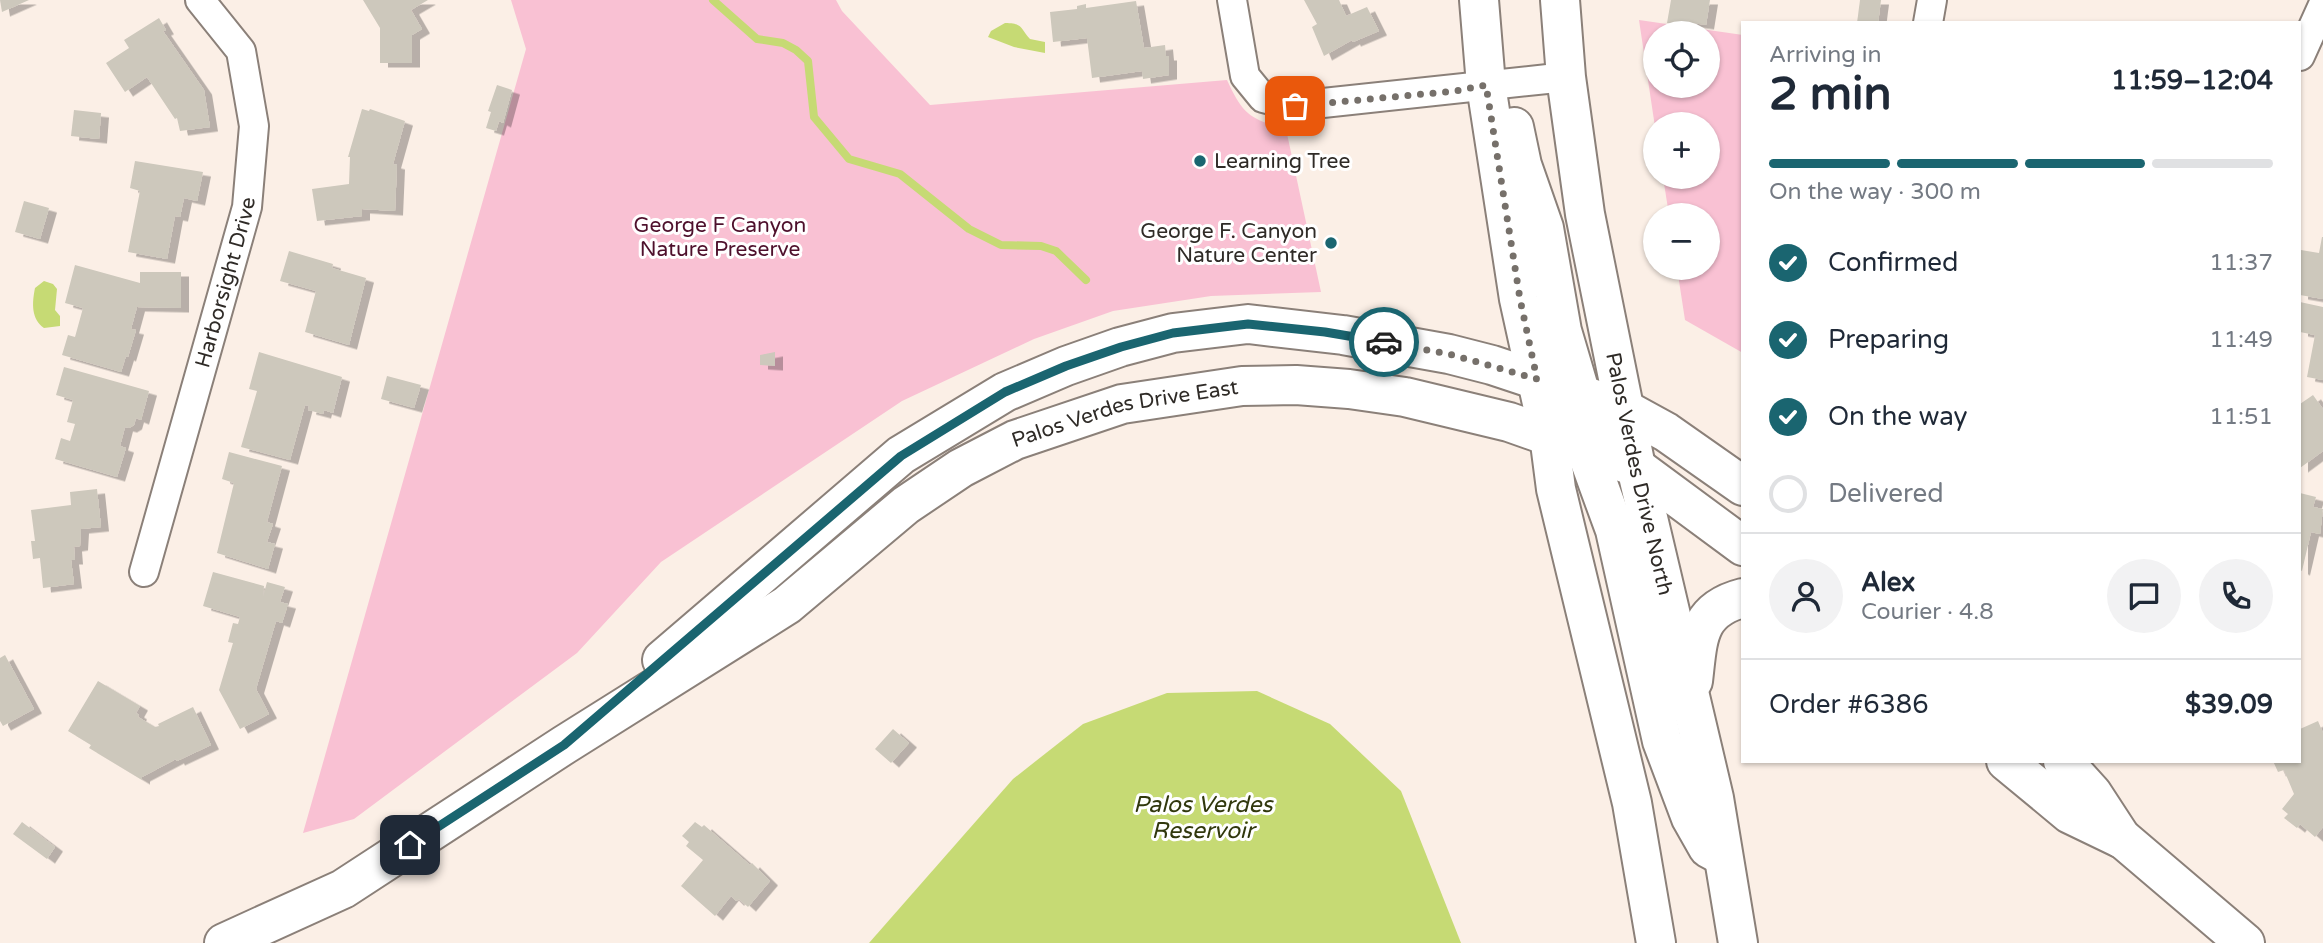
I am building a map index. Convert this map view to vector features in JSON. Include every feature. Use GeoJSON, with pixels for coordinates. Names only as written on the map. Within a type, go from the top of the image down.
{"type":"FeatureCollection","features":[{"type":"Feature","properties":{"kind":"main road"},"geometry":{"type":"LineString","coordinates":[[1479,0],[1486,85],[1517,286],[1549,435],[1556,489],[1632,803],[1656,943]]}},
{"type":"Feature","properties":{"kind":"main road","name":"Palos Verdes Drive North"},"geometry":{"type":"LineString","coordinates":[[1560,0],[1566,77],[1585,214],[1636,467],[1691,697],[1725,858],[1738,943]]}},
{"type":"Feature","properties":{"kind":"main road"},"geometry":{"type":"LineString","coordinates":[[1486,85],[1511,117],[1522,165],[1544,228],[1562,331],[1580,393],[1604,433],[1636,467]]}},
{"type":"Feature","properties":{"kind":"main road","name":"Palos Verdes Drive East"},"geometry":{"type":"LineString","coordinates":[[564,745],[901,456],[1005,392],[1066,366],[1173,333],[1248,324],[1325,332],[1449,354],[1537,379],[1624,409],[1666,432],[1741,485]]}},
{"type":"Feature","properties":{"kind":"main road"},"geometry":{"type":"LineString","coordinates":[[1537,379],[1560,406],[1585,448],[1615,530],[1662,741],[1691,818],[1709,848],[1725,858]]}},
{"type":"Feature","properties":{"kind":"main road","name":"Palos Verdes Drive East"},"geometry":{"type":"LineString","coordinates":[[224,943],[343,888],[787,605],[906,505],[961,468],[1015,440],[1122,404],[1242,386],[1296,385],[1405,397],[1509,422],[1636,467],[1741,545]]}},
{"type":"Feature","properties":{"kind":"main road"},"geometry":{"type":"LineString","coordinates":[[1691,697],[1698,640],[1708,616],[1719,606],[1741,599]]}},
{"type":"Feature","properties":{"kind":"main road"},"geometry":{"type":"LineString","coordinates":[[2008,763],[2070,814],[2124,840],[2245,943]]}},
{"type":"Feature","properties":{"kind":"main road"},"geometry":{"type":"LineString","coordinates":[[2065,763],[2092,793],[2124,840]]}},
{"type":"Feature","properties":{"kind":"street","name":"Harborsight Drive"},"geometry":{"type":"LineString","coordinates":[[144,572],[247,207],[254,126],[241,51],[201,0]]}},
{"type":"Feature","properties":{"kind":"street"},"geometry":{"type":"LineString","coordinates":[[1232,0],[1245,76],[1264,98],[1295,106],[1456,91],[1486,85],[1566,77]]}},
{"type":"Feature","properties":{"kind":"street"},"geometry":{"type":"LineString","coordinates":[[1928,21],[1932,0]]}},
{"type":"Feature","properties":{"kind":"street"},"geometry":{"type":"LineString","coordinates":[[2301,55],[2323,5]]}},
{"type":"Feature","properties":{"kind":"green space","name":"George F Canyon Nature Preserve"},"geometry":{"type":"Polygon","coordinates":[[[511,0],[836,0],[842,11],[930,105],[1227,80],[1238,101],[1249,114],[1286,129],[1321,292],[1211,296],[1113,311],[1034,339],[902,401],[661,562],[577,653],[354,819],[303,833],[526,49],[511,0]]]}},
{"type":"Feature","properties":{"kind":"green space"},"geometry":{"type":"Polygon","coordinates":[[[1639,20],[1646,21],[1643,21],[1643,47],[1639,20]]]}},
{"type":"Feature","properties":{"kind":"green space"},"geometry":{"type":"Polygon","coordinates":[[[1720,32],[1741,35],[1741,352],[1685,320],[1679,280],[1720,280],[1720,203],[1667,203],[1665,189],[1720,189],[1720,112],[1653,112],[1651,98],[1720,98],[1720,32]]]}},
{"type":"Feature","properties":{"kind":"water"},"geometry":{"type":"Polygon","coordinates":[[[1005,23],[1018,25],[1030,39],[1045,42],[1045,53],[1014,47],[988,37],[991,31],[1005,23]]]}},
{"type":"Feature","properties":{"kind":"water"},"geometry":{"type":"Polygon","coordinates":[[[44,281],[53,284],[57,289],[55,310],[60,316],[60,326],[44,328],[35,315],[35,288],[44,281]]]}},
{"type":"Feature","properties":{"kind":"water","name":"Palos Verdes Reservoir"},"geometry":{"type":"Polygon","coordinates":[[[1257,691],[1330,724],[1401,791],[1461,943],[869,943],[1013,779],[1083,724],[1167,693],[1257,691]]]}},
{"type":"Feature","properties":{"kind":"building"},"geometry":{"type":"Polygon","coordinates":[[[0,0],[29,0],[2,12],[0,0]]]}},
{"type":"Feature","properties":{"kind":"building"},"geometry":{"type":"Polygon","coordinates":[[[363,0],[428,0],[411,10],[422,29],[412,35],[412,63],[380,63],[380,28],[363,0]]]}},
{"type":"Feature","properties":{"kind":"building"},"geometry":{"type":"Polygon","coordinates":[[[1304,0],[1339,0],[1346,16],[1367,7],[1379,31],[1353,42],[1352,40],[1324,56],[1312,27],[1317,24],[1304,0]]]}},
{"type":"Feature","properties":{"kind":"building"},"geometry":{"type":"Polygon","coordinates":[[[1671,0],[1710,0],[1707,21],[1667,21],[1671,0]]]}},
{"type":"Feature","properties":{"kind":"building"},"geometry":{"type":"Polygon","coordinates":[[[1860,0],[1881,0],[1878,21],[1857,21],[1860,0]]]}},
{"type":"Feature","properties":{"kind":"building"},"geometry":{"type":"Polygon","coordinates":[[[1136,1],[1144,48],[1165,45],[1166,56],[1169,56],[1169,75],[1143,79],[1142,71],[1092,78],[1087,38],[1053,42],[1050,12],[1077,9],[1077,6],[1086,4],[1086,8],[1136,1]]]}},
{"type":"Feature","properties":{"kind":"building"},"geometry":{"type":"Polygon","coordinates":[[[159,18],[166,30],[163,31],[204,90],[210,127],[180,131],[177,118],[175,119],[147,77],[125,92],[106,63],[129,48],[124,40],[159,18]]]}},
{"type":"Feature","properties":{"kind":"building"},"geometry":{"type":"Polygon","coordinates":[[[497,85],[512,90],[503,123],[499,121],[496,131],[486,128],[491,112],[488,111],[497,85]]]}},
{"type":"Feature","properties":{"kind":"building"},"geometry":{"type":"Polygon","coordinates":[[[362,109],[370,109],[405,121],[393,164],[397,165],[395,211],[362,209],[362,216],[317,221],[312,189],[349,184],[348,157],[362,109]]]}},
{"type":"Feature","properties":{"kind":"building"},"geometry":{"type":"Polygon","coordinates":[[[74,110],[101,113],[99,139],[71,136],[74,110]]]}},
{"type":"Feature","properties":{"kind":"building"},"geometry":{"type":"Polygon","coordinates":[[[135,161],[203,172],[197,201],[184,198],[180,217],[175,216],[167,259],[128,252],[140,191],[130,188],[135,161]]]}},
{"type":"Feature","properties":{"kind":"building"},"geometry":{"type":"Polygon","coordinates":[[[24,201],[49,208],[40,239],[15,232],[24,201]]]}},
{"type":"Feature","properties":{"kind":"building"},"geometry":{"type":"Polygon","coordinates":[[[2323,237],[2323,299],[2301,295],[2301,250],[2319,253],[2323,237]]]}},
{"type":"Feature","properties":{"kind":"building"},"geometry":{"type":"Polygon","coordinates":[[[289,251],[333,264],[332,268],[366,278],[349,345],[305,332],[316,291],[280,281],[289,251]]]}},
{"type":"Feature","properties":{"kind":"building"},"geometry":{"type":"Polygon","coordinates":[[[75,265],[140,283],[140,272],[181,272],[181,308],[137,307],[131,329],[136,330],[121,372],[62,355],[68,335],[75,337],[83,308],[65,303],[75,265]]]}},
{"type":"Feature","properties":{"kind":"building"},"geometry":{"type":"Polygon","coordinates":[[[2301,302],[2323,307],[2323,380],[2307,377],[2315,335],[2301,332],[2301,302]]]}},
{"type":"Feature","properties":{"kind":"building"},"geometry":{"type":"Polygon","coordinates":[[[259,352],[342,377],[333,413],[324,410],[323,414],[308,410],[309,406],[305,405],[290,460],[241,447],[257,391],[249,389],[259,352]]]}},
{"type":"Feature","properties":{"kind":"building"},"geometry":{"type":"Polygon","coordinates":[[[775,352],[775,366],[760,365],[760,355],[775,352]]]}},
{"type":"Feature","properties":{"kind":"building"},"geometry":{"type":"Polygon","coordinates":[[[64,367],[149,391],[141,420],[136,418],[134,425],[125,427],[120,446],[126,448],[117,477],[55,459],[61,438],[70,441],[75,424],[67,422],[73,400],[56,395],[64,367]]]}},
{"type":"Feature","properties":{"kind":"building"},"geometry":{"type":"Polygon","coordinates":[[[387,376],[421,385],[414,408],[381,399],[387,376]]]}},
{"type":"Feature","properties":{"kind":"building"},"geometry":{"type":"Polygon","coordinates":[[[2313,395],[2323,409],[2323,451],[2301,467],[2301,403],[2313,395]]]}},
{"type":"Feature","properties":{"kind":"building"},"geometry":{"type":"Polygon","coordinates":[[[229,452],[282,466],[267,522],[273,524],[267,542],[275,544],[268,569],[217,553],[234,483],[222,479],[229,452]]]}},
{"type":"Feature","properties":{"kind":"building"},"geometry":{"type":"Polygon","coordinates":[[[97,489],[101,527],[81,529],[80,546],[74,547],[75,560],[71,560],[74,584],[43,588],[40,558],[33,559],[31,541],[35,541],[31,510],[71,505],[70,492],[97,489]]]}},
{"type":"Feature","properties":{"kind":"building"},"geometry":{"type":"Polygon","coordinates":[[[2301,493],[2316,497],[2313,507],[2323,509],[2320,534],[2311,532],[2302,571],[2301,493]]]}},
{"type":"Feature","properties":{"kind":"building"},"geometry":{"type":"Polygon","coordinates":[[[213,572],[264,586],[263,597],[267,582],[285,587],[280,602],[288,604],[282,623],[276,621],[256,689],[269,714],[240,729],[219,690],[233,643],[228,642],[233,623],[238,624],[240,617],[203,606],[213,572]]]}},
{"type":"Feature","properties":{"kind":"building"},"geometry":{"type":"Polygon","coordinates":[[[5,655],[34,709],[3,726],[0,721],[0,658],[5,655]]]}},
{"type":"Feature","properties":{"kind":"building"},"geometry":{"type":"Polygon","coordinates":[[[98,681],[140,706],[136,713],[138,717],[155,727],[193,707],[211,745],[177,761],[176,759],[142,777],[142,780],[89,748],[91,745],[68,731],[98,681]]]}},
{"type":"Feature","properties":{"kind":"building"},"geometry":{"type":"Polygon","coordinates":[[[2318,721],[2323,733],[2323,827],[2315,837],[2300,824],[2297,828],[2284,818],[2288,814],[2282,809],[2294,794],[2284,770],[2278,772],[2274,763],[2301,763],[2301,729],[2318,721]]]}},
{"type":"Feature","properties":{"kind":"building"},"geometry":{"type":"Polygon","coordinates":[[[893,729],[909,743],[891,763],[875,749],[893,729]]]}},
{"type":"Feature","properties":{"kind":"building"},"geometry":{"type":"Polygon","coordinates":[[[22,822],[55,847],[47,859],[13,834],[22,822]]]}},
{"type":"Feature","properties":{"kind":"building"},"geometry":{"type":"Polygon","coordinates":[[[695,822],[702,827],[704,825],[770,881],[748,907],[731,896],[715,916],[681,886],[703,860],[686,846],[689,842],[682,836],[695,822]]]}},
{"type":"Feature","properties":{"kind":"waterway"},"geometry":{"type":"LineString","coordinates":[[713,0],[757,39],[783,43],[808,61],[814,117],[849,159],[900,174],[969,229],[1001,245],[1041,246],[1056,251],[1086,280]]}},
{"type":"Feature","properties":{"kind":"way so far"},"geometry":{"type":"LineString","coordinates":[[1295,106],[1456,91],[1486,85],[1520,299],[1537,379],[1449,354],[1384,342]]}},
{"type":"Feature","properties":{"kind":"place","name":"Learning Tree"},"geometry":{"type":"Point","coordinates":[1200,161]}},
{"type":"Feature","properties":{"kind":"place","name":"George F. Canyon Nature Center"},"geometry":{"type":"Point","coordinates":[1331,243]}},
{"type":"Feature","properties":{"kind":"route"},"geometry":{"type":"LineString","coordinates":[[410,845],[564,745],[901,456],[1005,392],[1066,366],[1173,333],[1248,324],[1325,332],[1384,342]]}}]}
